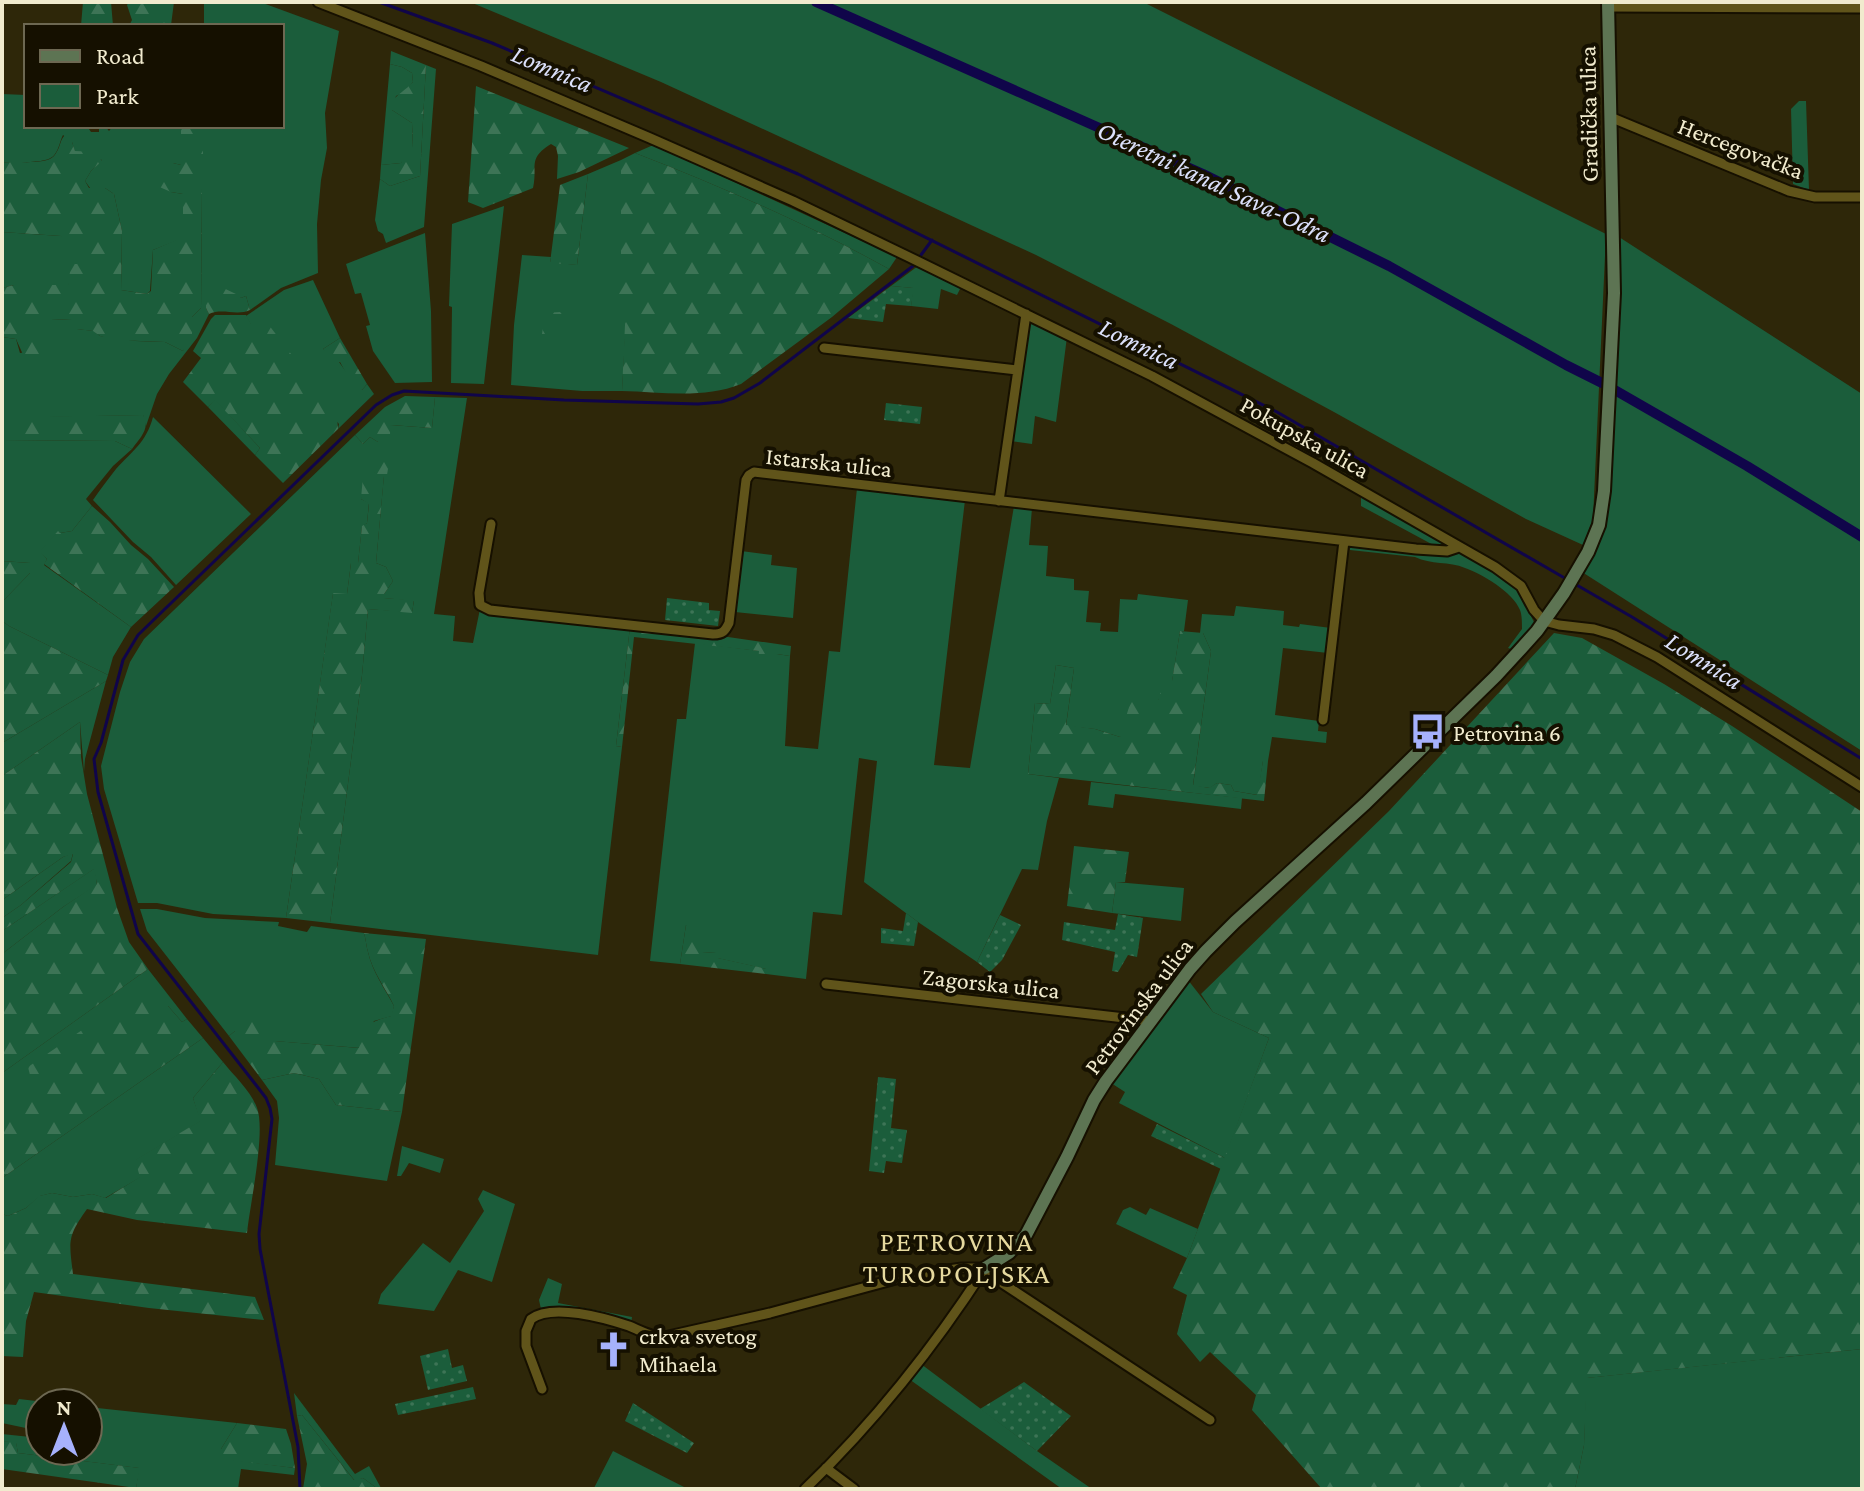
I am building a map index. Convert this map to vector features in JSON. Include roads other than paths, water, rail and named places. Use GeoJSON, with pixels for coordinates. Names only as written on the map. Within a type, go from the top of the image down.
{"type":"FeatureCollection","features":[{"type":"Feature","properties":{"kind":"street","name":"Pokupska ulica"},"geometry":{"type":"LineString","coordinates":[[318,2],[481,66],[793,201],[1138,369],[1313,463],[1515,580],[1544,621]]}},
{"type":"Feature","properties":{"kind":"street"},"geometry":{"type":"LineString","coordinates":[[1608,4],[1862,8]]}},
{"type":"Feature","properties":{"kind":"street","name":"Gradička ulica"},"geometry":{"type":"LineString","coordinates":[[1582,563],[1599,525],[1604,491],[1614,293],[1608,4]]}},
{"type":"Feature","properties":{"kind":"street","name":"Hercegovačka"},"geometry":{"type":"LineString","coordinates":[[1610,117],[1789,191],[1815,197],[1862,197]]}},
{"type":"Feature","properties":{"kind":"street"},"geometry":{"type":"LineString","coordinates":[[999,501],[1026,314]]}},
{"type":"Feature","properties":{"kind":"street"},"geometry":{"type":"LineString","coordinates":[[824,348],[1017,370]]}},
{"type":"Feature","properties":{"kind":"street","name":"Istarska ulica"},"geometry":{"type":"LineString","coordinates":[[491,524],[479,593],[480,605],[484,608],[721,634],[729,623],[746,480],[749,475],[760,472],[1344,541],[1447,551],[1459,547]]}},
{"type":"Feature","properties":{"kind":"street"},"geometry":{"type":"LineString","coordinates":[[1323,720],[1344,541]]}},
{"type":"Feature","properties":{"kind":"street","name":"Petrovinska ulica"},"geometry":{"type":"LineString","coordinates":[[805,1489],[901,1383],[985,1268],[1009,1253],[1026,1235],[1094,1100],[1190,969],[1496,676],[1544,621],[1582,563]]}},
{"type":"Feature","properties":{"kind":"street"},"geometry":{"type":"LineString","coordinates":[[1544,621],[1614,635],[1657,657],[1862,787]]}},
{"type":"Feature","properties":{"kind":"street","name":"Zagorska ulica"},"geometry":{"type":"LineString","coordinates":[[826,984],[1151,1021]]}},
{"type":"Feature","properties":{"kind":"street"},"geometry":{"type":"LineString","coordinates":[[542,1389],[525,1339],[531,1319],[548,1311],[614,1321],[649,1335],[664,1337],[770,1313],[907,1276],[985,1268],[990,1275],[1210,1420]]}},
{"type":"Feature","properties":{"kind":"street"},"geometry":{"type":"LineString","coordinates":[[826,1468],[854,1489]]}},
{"type":"Feature","properties":{"kind":"waterway","name":"Lomnica"},"geometry":{"type":"LineString","coordinates":[[379,2],[492,43],[798,174],[1277,412],[1568,580]]}},
{"type":"Feature","properties":{"kind":"waterway","name":"Oteretni kanal Sava-Odra"},"geometry":{"type":"LineString","coordinates":[[816,2],[1203,174],[1389,266],[1602,383]]}},
{"type":"Feature","properties":{"kind":"waterway"},"geometry":{"type":"LineString","coordinates":[[921,255],[932,240]]}},
{"type":"Feature","properties":{"kind":"waterway"},"geometry":{"type":"LineString","coordinates":[[300,1489],[298,1447],[260,1249],[272,1119],[270,1108],[266,1098],[138,934],[98,792],[94,759],[123,660],[138,635],[376,405],[392,395],[404,391],[564,400],[721,402],[760,383],[913,266]]}},
{"type":"Feature","properties":{"kind":"waterway","name":"Oteretni kanal Sava-Odra"},"geometry":{"type":"LineString","coordinates":[[1613,389],[1862,537]]}},
{"type":"Feature","properties":{"kind":"waterway","name":"Lomnica"},"geometry":{"type":"LineString","coordinates":[[1575,584],[1862,759]]}},
{"type":"Feature","properties":{"kind":"place","name":"Petrovina 6"},"geometry":{"type":"Point","coordinates":[1427,732]}},
{"type":"Feature","properties":{"kind":"place","name":"crkva svetog Mihaela"},"geometry":{"type":"Point","coordinates":[613,1349]}},
{"type":"Feature","properties":{"kind":"district","name":"PETROVINA TUROPOLJSKA"},"geometry":{"type":"Point","coordinates":[957,1257]}}]}
